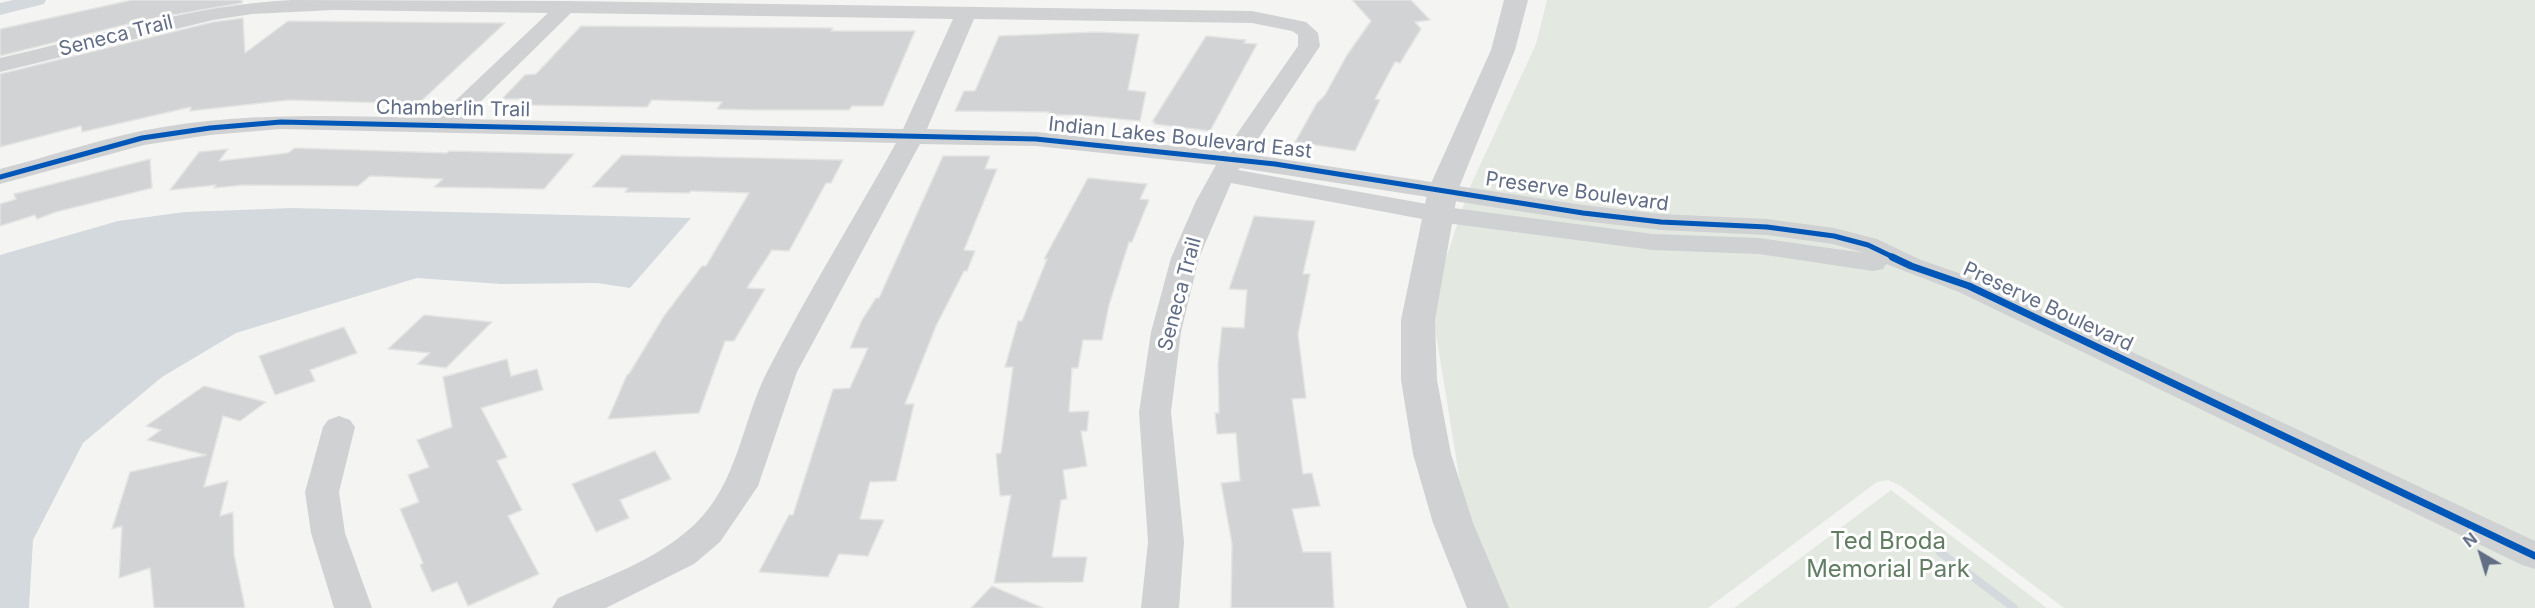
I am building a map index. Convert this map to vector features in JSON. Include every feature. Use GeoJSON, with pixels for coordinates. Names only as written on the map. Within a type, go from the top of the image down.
{"type":"FeatureCollection","features":[{"type":"Feature","properties":{"kind":"street"},"geometry":{"type":"LineString","coordinates":[[1488,608],[1447,503],[1432,454],[1419,380],[1418,320],[1440,202],[1503,50],[1516,0]]}},
{"type":"Feature","properties":{"kind":"street","name":"Seneca Trail"},"geometry":{"type":"LineString","coordinates":[[0,65],[170,22],[252,8],[334,4],[566,7],[785,5],[966,13],[1252,17],[1299,26],[1308,33],[1308,46],[1227,167],[1185,258],[1166,332],[1155,411],[1166,542],[1160,608]]}},
{"type":"Feature","properties":{"kind":"street"},"geometry":{"type":"LineString","coordinates":[[443,126],[566,7]]}},
{"type":"Feature","properties":{"kind":"street"},"geometry":{"type":"LineString","coordinates":[[571,608],[646,574],[681,555],[708,533],[741,486],[782,372],[912,136],[966,13]]}},
{"type":"Feature","properties":{"kind":"street","name":"Chamberlin Trail"},"geometry":{"type":"LineString","coordinates":[[0,177],[142,138],[210,128],[281,122],[912,136]]}},
{"type":"Feature","properties":{"kind":"street","name":"Indian Lakes Boulevard East"},"geometry":{"type":"LineString","coordinates":[[912,136],[1036,139],[1111,148],[1146,161],[1227,167],[1440,202]]}},
{"type":"Feature","properties":{"kind":"street","name":"Preserve Boulevard"},"geometry":{"type":"LineString","coordinates":[[1440,202],[1653,242],[1759,246],[1871,263],[1911,266],[1970,286],[2535,556]]}},
{"type":"Feature","properties":{"kind":"street"},"geometry":{"type":"LineString","coordinates":[[339,427],[322,492],[328,533],[353,608]]}},
{"type":"Feature","properties":{"kind":"green space"},"geometry":{"type":"Polygon","coordinates":[[[1547,0],[2535,0],[2535,608],[2064,608],[1901,486],[1888,480],[1877,482],[1708,608],[1506,608],[1464,507],[1433,316],[1441,273],[1469,189],[1536,44],[1547,0]]]}},
{"type":"Feature","properties":{"kind":"green space","name":"Ted Broda Memorial Park"},"geometry":{"type":"Polygon","coordinates":[[[1891,490],[2047,608],[1734,608],[1891,490]]]}},
{"type":"Feature","properties":{"kind":"shaded area"},"geometry":{"type":"Polygon","coordinates":[[[293,208],[691,218],[630,288],[597,283],[501,284],[417,278],[236,333],[162,377],[83,443],[33,540],[29,608],[0,608],[0,255],[118,221],[185,212],[293,208]]]}},
{"type":"Feature","properties":{"kind":"building"},"geometry":{"type":"Polygon","coordinates":[[[132,0],[242,0],[242,3],[144,20],[0,56],[0,29],[132,0]]]}},
{"type":"Feature","properties":{"kind":"building"},"geometry":{"type":"Polygon","coordinates":[[[1352,0],[1411,0],[1430,20],[1415,22],[1421,29],[1400,63],[1395,62],[1375,99],[1380,100],[1355,151],[1295,142],[1347,55],[1371,21],[1352,0]]]}},
{"type":"Feature","properties":{"kind":"building"},"geometry":{"type":"Polygon","coordinates":[[[243,18],[245,53],[288,21],[505,23],[418,104],[289,100],[190,111],[191,107],[82,132],[81,126],[0,147],[0,74],[213,22],[243,18]]]}},
{"type":"Feature","properties":{"kind":"building"},"geometry":{"type":"Polygon","coordinates":[[[581,26],[915,31],[883,106],[852,106],[849,110],[754,110],[717,109],[722,102],[652,100],[647,107],[523,105],[528,99],[502,99],[525,75],[536,74],[581,26]]]}},
{"type":"Feature","properties":{"kind":"building"},"geometry":{"type":"Polygon","coordinates":[[[1096,32],[1139,34],[1128,90],[1146,92],[1140,121],[1078,115],[1048,115],[1049,112],[955,111],[964,91],[975,91],[999,36],[1096,32]]]}},
{"type":"Feature","properties":{"kind":"building"},"geometry":{"type":"Polygon","coordinates":[[[1206,36],[1246,40],[1244,43],[1257,44],[1210,131],[1154,124],[1155,122],[1152,122],[1206,36]]]}},
{"type":"Feature","properties":{"kind":"building"},"geometry":{"type":"Polygon","coordinates":[[[295,148],[574,154],[544,189],[434,187],[443,179],[370,176],[358,186],[243,185],[214,188],[216,185],[170,190],[199,152],[228,149],[219,161],[288,153],[295,148]]]}},
{"type":"Feature","properties":{"kind":"building"},"geometry":{"type":"Polygon","coordinates":[[[622,155],[843,160],[831,183],[826,183],[789,251],[772,250],[747,288],[765,289],[734,341],[725,341],[699,413],[608,419],[627,375],[664,316],[702,266],[706,266],[749,193],[625,192],[628,188],[592,187],[622,155]]]}},
{"type":"Feature","properties":{"kind":"building"},"geometry":{"type":"Polygon","coordinates":[[[943,156],[990,156],[985,169],[997,169],[964,250],[975,251],[967,271],[964,271],[936,326],[905,404],[914,404],[896,481],[870,482],[860,519],[884,520],[868,556],[839,554],[828,577],[759,572],[789,515],[793,515],[833,389],[850,388],[868,348],[850,348],[862,320],[876,298],[879,298],[943,156]]]}},
{"type":"Feature","properties":{"kind":"building"},"geometry":{"type":"Polygon","coordinates":[[[150,159],[152,188],[56,212],[37,219],[35,215],[0,226],[0,204],[16,199],[14,194],[150,159]]]}},
{"type":"Feature","properties":{"kind":"building"},"geometry":{"type":"Polygon","coordinates":[[[1088,178],[1147,184],[1140,199],[1149,200],[1132,242],[1129,242],[1109,305],[1102,340],[1083,340],[1078,368],[1072,368],[1069,412],[1089,411],[1087,431],[1081,431],[1087,466],[1063,470],[1067,499],[1061,500],[1052,557],[1087,557],[1083,582],[994,583],[1011,495],[1000,496],[996,454],[1001,453],[1013,367],[1005,367],[1018,321],[1022,321],[1047,259],[1044,259],[1088,178]]]}},
{"type":"Feature","properties":{"kind":"building"},"geometry":{"type":"Polygon","coordinates":[[[1254,216],[1315,221],[1303,274],[1310,274],[1298,334],[1306,398],[1292,399],[1303,474],[1312,473],[1320,506],[1292,509],[1303,552],[1331,552],[1334,608],[1231,608],[1232,544],[1221,483],[1240,481],[1236,433],[1217,434],[1215,413],[1219,413],[1218,364],[1222,327],[1244,328],[1247,290],[1229,289],[1254,216]]]}},
{"type":"Feature","properties":{"kind":"building"},"geometry":{"type":"Polygon","coordinates":[[[424,315],[492,322],[446,368],[417,364],[430,353],[388,349],[424,315]]]}},
{"type":"Feature","properties":{"kind":"building"},"geometry":{"type":"Polygon","coordinates":[[[344,327],[357,353],[310,370],[315,381],[275,395],[259,356],[344,327]]]}},
{"type":"Feature","properties":{"kind":"building"},"geometry":{"type":"Polygon","coordinates":[[[507,359],[511,376],[537,369],[543,390],[481,408],[507,457],[497,461],[522,510],[508,516],[539,574],[468,606],[457,582],[432,592],[420,565],[423,563],[400,509],[419,502],[408,475],[429,467],[417,440],[452,427],[443,377],[507,359]]]}},
{"type":"Feature","properties":{"kind":"building"},"geometry":{"type":"Polygon","coordinates":[[[204,386],[266,402],[240,421],[223,416],[204,487],[228,481],[220,516],[233,512],[234,554],[245,608],[154,608],[150,568],[119,578],[122,526],[112,529],[130,472],[206,455],[147,440],[161,430],[146,426],[204,386]]]}},
{"type":"Feature","properties":{"kind":"building"},"geometry":{"type":"Polygon","coordinates":[[[655,451],[671,479],[620,500],[629,518],[596,532],[572,484],[655,451]]]}},
{"type":"Feature","properties":{"kind":"building"},"geometry":{"type":"Polygon","coordinates":[[[992,586],[1043,608],[971,608],[992,586]]]}},
{"type":"Feature","properties":{"kind":"waterway"},"geometry":{"type":"LineString","coordinates":[[0,9],[37,0]]}},
{"type":"Feature","properties":{"kind":"waterway"},"geometry":{"type":"LineString","coordinates":[[1944,547],[1940,552],[2014,608]]}},
{"type":"Feature","properties":{"kind":"cycle path"},"geometry":{"type":"LineString","coordinates":[[0,177],[142,138],[210,128],[281,122],[1036,139],[1275,164],[1583,213],[1661,222],[1767,227],[1834,236],[1868,245],[1911,266],[1969,286],[2535,556]]}}]}
